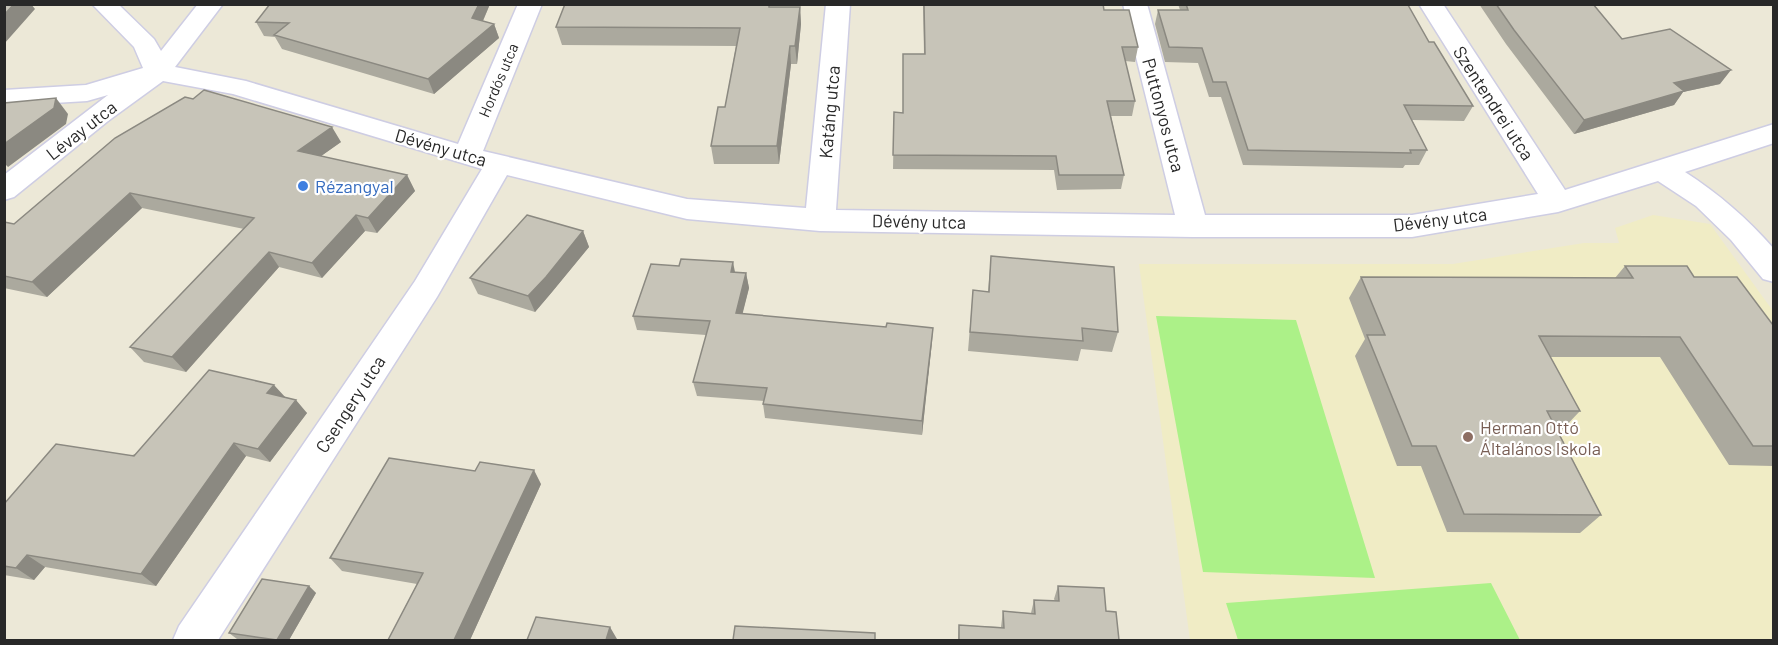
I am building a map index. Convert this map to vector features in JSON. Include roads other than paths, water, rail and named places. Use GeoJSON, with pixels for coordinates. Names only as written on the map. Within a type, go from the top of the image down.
{"type":"FeatureCollection","features":[{"type":"Feature","properties":{"kind":"street"},"geometry":{"type":"LineString","coordinates":[[4,98],[87,93],[159,72],[145,44],[104,4]]}},
{"type":"Feature","properties":{"kind":"street","name":"Lévay utca"},"geometry":{"type":"LineString","coordinates":[[4,190],[98,116],[159,72],[211,4]]}},
{"type":"Feature","properties":{"kind":"street","name":"Hordós utca"},"geometry":{"type":"LineString","coordinates":[[483,160],[530,4]]}},
{"type":"Feature","properties":{"kind":"street","name":"Katáng utca"},"geometry":{"type":"LineString","coordinates":[[820,220],[838,4]]}},
{"type":"Feature","properties":{"kind":"street","name":"Puttonyos utca"},"geometry":{"type":"LineString","coordinates":[[1135,4],[1193,226]]}},
{"type":"Feature","properties":{"kind":"street","name":"Szentendrei utca"},"geometry":{"type":"LineString","coordinates":[[1431,4],[1558,202]]}},
{"type":"Feature","properties":{"kind":"street","name":"Dévény utca"},"geometry":{"type":"LineString","coordinates":[[159,72],[237,87],[483,160],[687,209],[820,220],[1193,226],[1412,226],[1558,202],[1773,134]]}},
{"type":"Feature","properties":{"kind":"street","name":"Csengery utca"},"geometry":{"type":"LineString","coordinates":[[194,640],[426,289],[483,160]]}},
{"type":"Feature","properties":{"kind":"street"},"geometry":{"type":"LineString","coordinates":[[1660,169],[1706,199],[1742,231],[1773,272]]}},
{"type":"Feature","properties":{"kind":"place","name":"Rézangyal"},"geometry":{"type":"Point","coordinates":[303,186]}},
{"type":"Feature","properties":{"kind":"place","name":"Herman Ottó Általános Iskola"},"geometry":{"type":"Point","coordinates":[1468,437]}}]}
